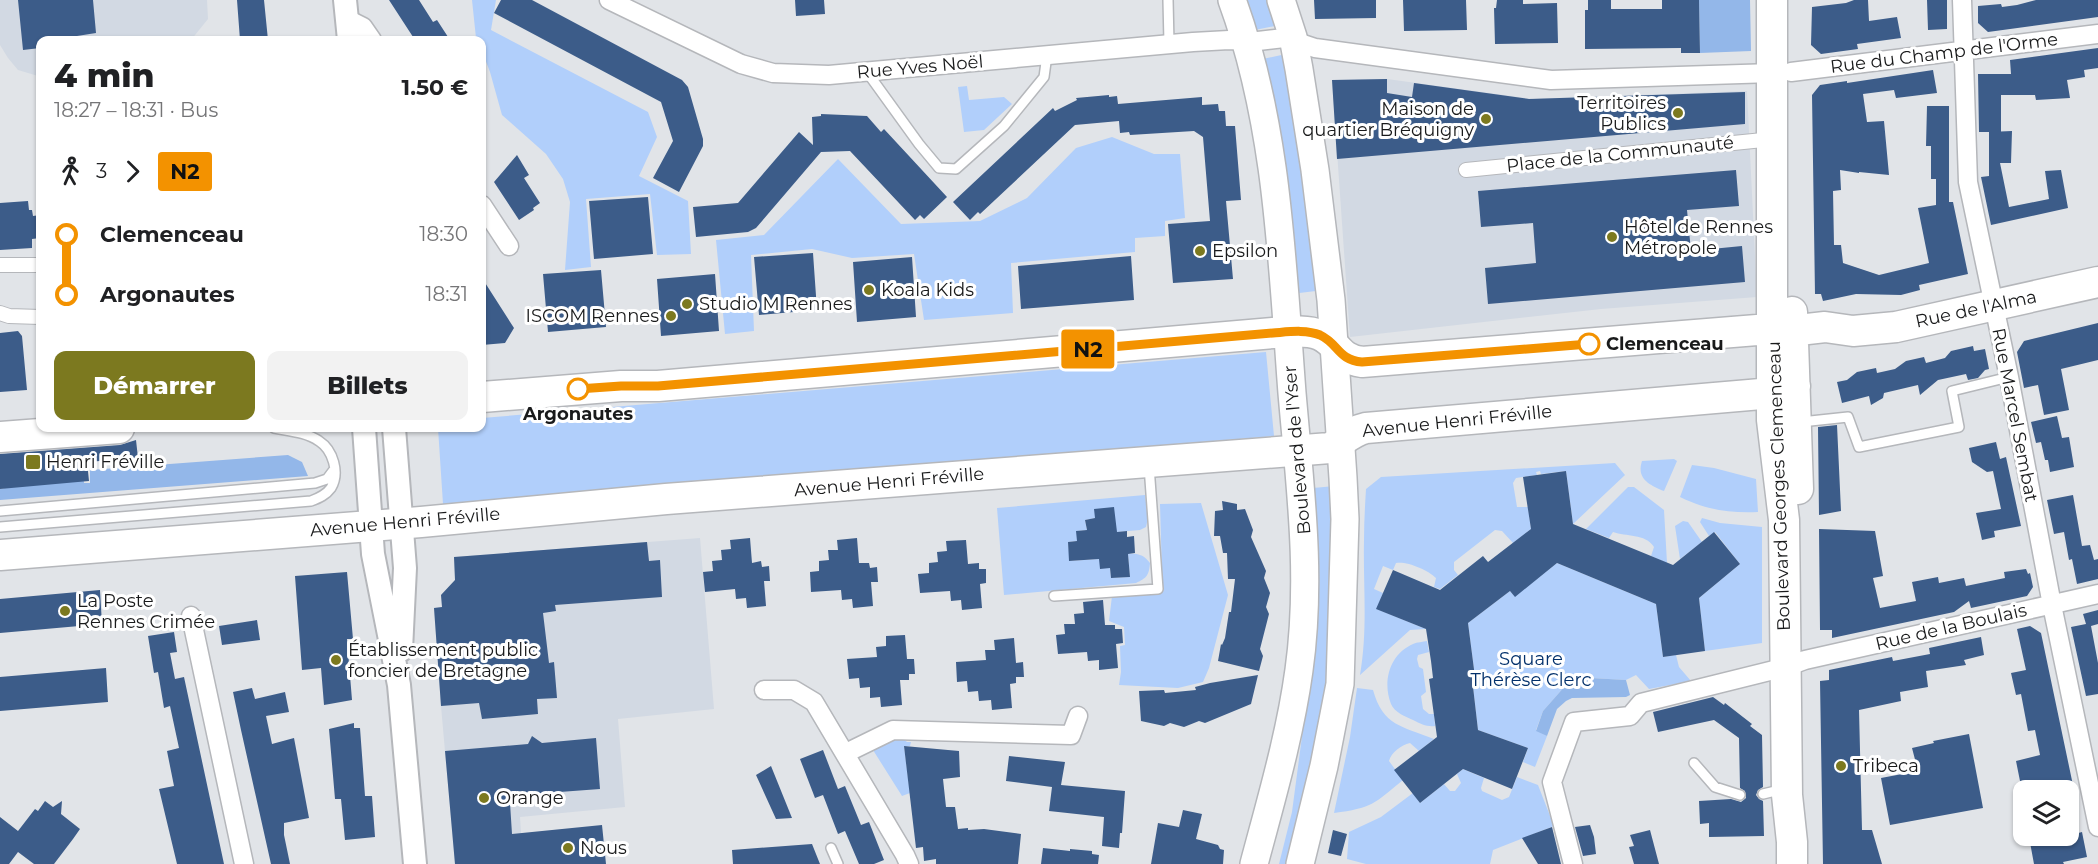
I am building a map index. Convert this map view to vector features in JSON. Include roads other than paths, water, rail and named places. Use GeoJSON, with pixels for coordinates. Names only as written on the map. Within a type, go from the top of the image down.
{"type":"FeatureCollection","features":[{"type":"Feature","properties":{"kind":"main road","name":"Boulevard de l'Yser"},"geometry":{"type":"LineString","coordinates":[[1232,0],[1246,40],[1274,170],[1305,530],[1300,668],[1289,734],[1254,864]]}},
{"type":"Feature","properties":{"kind":"main road"},"geometry":{"type":"LineString","coordinates":[[1281,0],[1293,38],[1315,170],[1335,346],[1345,519],[1340,684],[1324,766],[1300,864]]}},
{"type":"Feature","properties":{"kind":"main road","name":"Boulevard Georges Clemenceau"},"geometry":{"type":"LineString","coordinates":[[1772,0],[1782,72],[1790,276],[1783,331]]}},
{"type":"Feature","properties":{"kind":"main road","name":"Boulevard Georges Clemenceau"},"geometry":{"type":"LineString","coordinates":[[1789,0],[1773,139],[1787,384],[1796,423],[1796,664],[1775,791],[1792,842],[1792,864]]}},
{"type":"Feature","properties":{"kind":"main road","name":"Rue de l'Alma"},"geometry":{"type":"LineString","coordinates":[[1783,331],[1825,327],[1853,332],[1896,327],[2098,282]]}},
{"type":"Feature","properties":{"kind":"main road"},"geometry":{"type":"LineString","coordinates":[[486,397],[621,386],[658,386],[1288,332],[1317,334],[1335,346],[1350,361],[1362,362],[1757,330],[1783,331]]}},
{"type":"Feature","properties":{"kind":"main road","name":"Rue de l'Alma"},"geometry":{"type":"LineString","coordinates":[[1787,384],[1812,353],[1853,332]]}},
{"type":"Feature","properties":{"kind":"main road","name":"Boulevard Georges Clemenceau"},"geometry":{"type":"LineString","coordinates":[[1787,384],[1773,420],[1796,664],[1807,864]]}},
{"type":"Feature","properties":{"kind":"main road","name":"Avenue Henri Fréville"},"geometry":{"type":"LineString","coordinates":[[0,555],[666,499],[1330,448],[1356,430],[1366,428],[1787,384]]}},
{"type":"Feature","properties":{"kind":"main road"},"geometry":{"type":"LineString","coordinates":[[0,437],[66,432]]}},
{"type":"Feature","properties":{"kind":"street","name":"Rue Yves Noël"},"geometry":{"type":"LineString","coordinates":[[609,0],[741,64],[773,72],[829,75],[1169,44],[1293,38]]}},
{"type":"Feature","properties":{"kind":"street","name":"Rue Marcel Sembat"},"geometry":{"type":"LineString","coordinates":[[1962,0],[1968,182],[2098,827]]}},
{"type":"Feature","properties":{"kind":"street"},"geometry":{"type":"LineString","coordinates":[[347,20],[363,27],[369,36]]}},
{"type":"Feature","properties":{"kind":"street","name":"Rue du Champ de l'Orme"},"geometry":{"type":"LineString","coordinates":[[1293,38],[1315,48],[1535,80],[1782,72],[2098,34]]}},
{"type":"Feature","properties":{"kind":"street","name":"Place de la Communauté"},"geometry":{"type":"LineString","coordinates":[[1466,170],[1773,139]]}},
{"type":"Feature","properties":{"kind":"street"},"geometry":{"type":"LineString","coordinates":[[486,212],[509,246]]}},
{"type":"Feature","properties":{"kind":"street"},"geometry":{"type":"LineString","coordinates":[[0,265],[36,265]]}},
{"type":"Feature","properties":{"kind":"street"},"geometry":{"type":"LineString","coordinates":[[0,314],[36,317]]}},
{"type":"Feature","properties":{"kind":"street"},"geometry":{"type":"LineString","coordinates":[[365,432],[386,524],[405,581],[399,685],[415,864]]}},
{"type":"Feature","properties":{"kind":"street"},"geometry":{"type":"LineString","coordinates":[[386,524],[394,432]]}},
{"type":"Feature","properties":{"kind":"street","name":"Rue de la Boulais"},"geometry":{"type":"LineString","coordinates":[[1573,864],[1552,782],[1574,722],[1630,716],[1641,703],[1796,664],[2098,594]]}},
{"type":"Feature","properties":{"kind":"street"},"geometry":{"type":"LineString","coordinates":[[191,616],[244,864]]}},
{"type":"Feature","properties":{"kind":"street"},"geometry":{"type":"LineString","coordinates":[[764,690],[794,690],[814,702],[846,753],[909,864]]}},
{"type":"Feature","properties":{"kind":"street"},"geometry":{"type":"LineString","coordinates":[[846,753],[893,730],[1071,735],[1078,716]]}},
{"type":"Feature","properties":{"kind":"lane"},"geometry":{"type":"LineString","coordinates":[[1168,0],[1169,44]]}},
{"type":"Feature","properties":{"kind":"lane"},"geometry":{"type":"LineString","coordinates":[[867,72],[939,168],[956,169],[1004,126],[1044,77],[1047,55]]}},
{"type":"Feature","properties":{"kind":"lane"},"geometry":{"type":"LineString","coordinates":[[1796,423],[1848,417],[1859,447],[1959,427],[1952,391],[2009,378]]}},
{"type":"Feature","properties":{"kind":"lane"},"geometry":{"type":"LineString","coordinates":[[0,527],[311,501],[321,497],[330,489],[334,478],[333,463],[328,448],[318,440],[293,432]]}},
{"type":"Feature","properties":{"kind":"lane"},"geometry":{"type":"LineString","coordinates":[[1054,596],[1158,589],[1149,461]]}},
{"type":"Feature","properties":{"kind":"lane"},"geometry":{"type":"LineString","coordinates":[[0,511],[322,482],[331,475],[333,463]]}},
{"type":"Feature","properties":{"kind":"lane"},"geometry":{"type":"LineString","coordinates":[[105,502],[121,506],[133,513],[145,515]]}},
{"type":"Feature","properties":{"kind":"lane"},"geometry":{"type":"LineString","coordinates":[[1695,763],[1715,787],[1740,795]]}},
{"type":"Feature","properties":{"kind":"lane"},"geometry":{"type":"LineString","coordinates":[[831,848],[838,864]]}},
{"type":"Feature","properties":{"kind":"place","name":"Territoires Publics"},"geometry":{"type":"Point","coordinates":[1678,113]}},
{"type":"Feature","properties":{"kind":"place","name":"Maison de quartier Bréquigny"},"geometry":{"type":"Point","coordinates":[1486,119]}},
{"type":"Feature","properties":{"kind":"place","name":"Hôtel de Rennes Métropole"},"geometry":{"type":"Point","coordinates":[1612,237]}},
{"type":"Feature","properties":{"kind":"place","name":"Epsilon"},"geometry":{"type":"Point","coordinates":[1200,251]}},
{"type":"Feature","properties":{"kind":"place","name":"Koala Kids"},"geometry":{"type":"Point","coordinates":[869,290]}},
{"type":"Feature","properties":{"kind":"place","name":"Studio M Rennes"},"geometry":{"type":"Point","coordinates":[687,304]}},
{"type":"Feature","properties":{"kind":"place","name":"ISCOM Rennes"},"geometry":{"type":"Point","coordinates":[671,316]}},
{"type":"Feature","properties":{"kind":"place","name":"Clemenceau"},"geometry":{"type":"Point","coordinates":[1589,344]}},
{"type":"Feature","properties":{"kind":"place","name":"Argonautes"},"geometry":{"type":"Point","coordinates":[578,389]}},
{"type":"Feature","properties":{"kind":"place","name":"Henri Fréville"},"geometry":{"type":"Point","coordinates":[33,462]}},
{"type":"Feature","properties":{"kind":"place","name":"La Poste Rennes Crimée"},"geometry":{"type":"Point","coordinates":[65,611]}},
{"type":"Feature","properties":{"kind":"place","name":"Établissement public foncier de Bretagne"},"geometry":{"type":"Point","coordinates":[336,660]}},
{"type":"Feature","properties":{"kind":"place","name":"Tribeca"},"geometry":{"type":"Point","coordinates":[1841,766]}},
{"type":"Feature","properties":{"kind":"place","name":"Orange"},"geometry":{"type":"Point","coordinates":[484,798]}},
{"type":"Feature","properties":{"kind":"place","name":"Nous"},"geometry":{"type":"Point","coordinates":[568,848]}},
{"type":"Feature","properties":{"kind":"park label","name":"Square Thérèse Clerc"},"geometry":{"type":"Point","coordinates":[1531,669]}}]}
